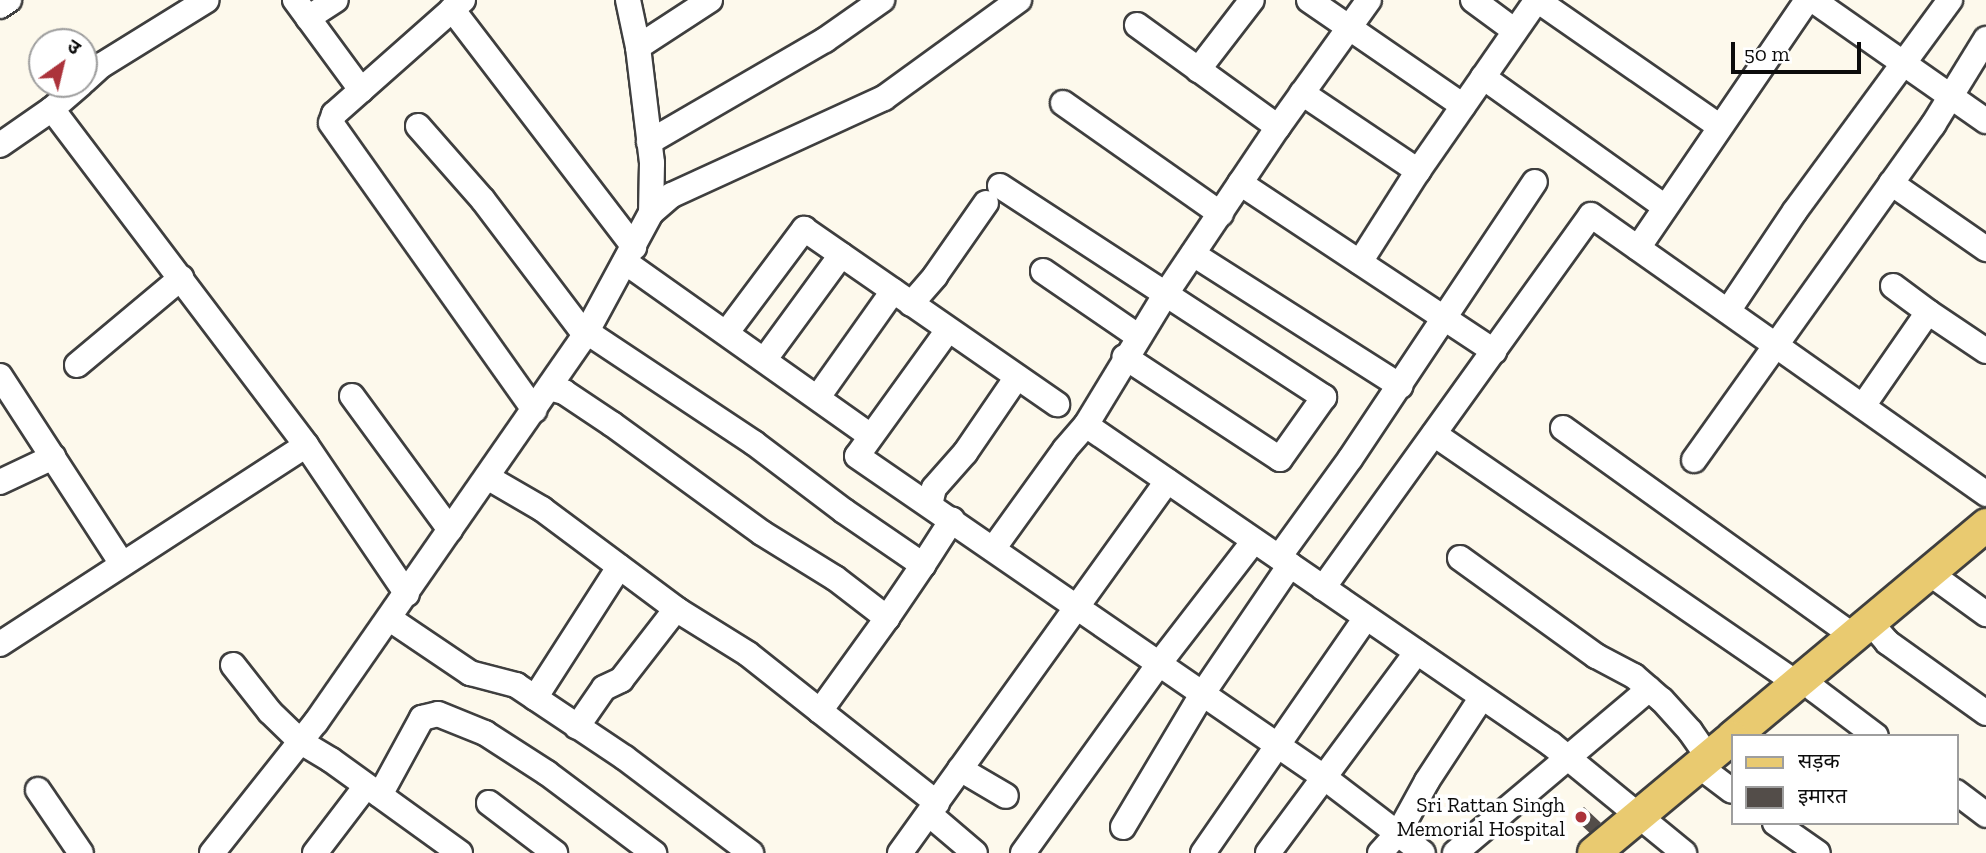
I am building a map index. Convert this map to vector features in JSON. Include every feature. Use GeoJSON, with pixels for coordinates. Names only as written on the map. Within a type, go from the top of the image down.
{"type":"FeatureCollection","features":[{"type":"Feature","properties":{"kind":"main road"},"geometry":{"type":"LineString","coordinates":[[1737,734],[1986,525]]}},
{"type":"Feature","properties":{"kind":"main road"},"geometry":{"type":"LineString","coordinates":[[1594,853],[1719,749]]}},
{"type":"Feature","properties":{"kind":"street"},"geometry":{"type":"LineString","coordinates":[[0,6],[9,0]]}},
{"type":"Feature","properties":{"kind":"street"},"geometry":{"type":"LineString","coordinates":[[98,69],[207,0]]}},
{"type":"Feature","properties":{"kind":"street"},"geometry":{"type":"LineString","coordinates":[[336,0],[302,9],[361,90]]}},
{"type":"Feature","properties":{"kind":"street"},"geometry":{"type":"LineString","coordinates":[[628,0],[638,47],[652,163],[651,213]]}},
{"type":"Feature","properties":{"kind":"street"},"geometry":{"type":"LineString","coordinates":[[638,47],[710,0]]}},
{"type":"Feature","properties":{"kind":"street"},"geometry":{"type":"LineString","coordinates":[[649,142],[825,40],[882,0]]}},
{"type":"Feature","properties":{"kind":"street"},"geometry":{"type":"LineString","coordinates":[[212,853],[301,742],[534,410],[586,334],[651,213],[672,195],[884,98],[1019,0]]}},
{"type":"Feature","properties":{"kind":"street"},"geometry":{"type":"LineString","coordinates":[[1198,70],[1252,0]]}},
{"type":"Feature","properties":{"kind":"street"},"geometry":{"type":"LineString","coordinates":[[1309,0],[1463,106]]}},
{"type":"Feature","properties":{"kind":"street"},"geometry":{"type":"LineString","coordinates":[[993,549],[1065,449],[1086,425],[1167,292],[1278,127],[1369,0]]}},
{"type":"Feature","properties":{"kind":"street"},"geometry":{"type":"LineString","coordinates":[[1473,0],[1515,31]]}},
{"type":"Feature","properties":{"kind":"street"},"geometry":{"type":"LineString","coordinates":[[1360,262],[1418,171],[1537,0],[1719,126]]}},
{"type":"Feature","properties":{"kind":"street"},"geometry":{"type":"LineString","coordinates":[[1637,247],[1807,0]]}},
{"type":"Feature","properties":{"kind":"street"},"geometry":{"type":"LineString","coordinates":[[1813,0],[1842,8],[1904,64],[1986,121]]}},
{"type":"Feature","properties":{"kind":"street"},"geometry":{"type":"LineString","coordinates":[[1728,311],[1795,211],[1950,0]]}},
{"type":"Feature","properties":{"kind":"street"},"geometry":{"type":"LineString","coordinates":[[534,410],[331,123],[334,114],[458,5],[629,255],[727,332],[872,436]]}},
{"type":"Feature","properties":{"kind":"street"},"geometry":{"type":"LineString","coordinates":[[1137,25],[1278,127]]}},
{"type":"Feature","properties":{"kind":"street"},"geometry":{"type":"LineString","coordinates":[[1694,460],[1951,97],[1986,39]]}},
{"type":"Feature","properties":{"kind":"street"},"geometry":{"type":"LineString","coordinates":[[1483,76],[1664,206]]}},
{"type":"Feature","properties":{"kind":"street"},"geometry":{"type":"LineString","coordinates":[[1302,93],[1418,171]]}},
{"type":"Feature","properties":{"kind":"street"},"geometry":{"type":"LineString","coordinates":[[0,145],[65,98]]}},
{"type":"Feature","properties":{"kind":"street"},"geometry":{"type":"LineString","coordinates":[[1063,103],[1221,215]]}},
{"type":"Feature","properties":{"kind":"street"},"geometry":{"type":"LineString","coordinates":[[52,109],[306,445],[407,594]]}},
{"type":"Feature","properties":{"kind":"street"},"geometry":{"type":"LineString","coordinates":[[418,126],[483,200],[586,334],[754,443],[844,511],[923,565]]}},
{"type":"Feature","properties":{"kind":"street"},"geometry":{"type":"LineString","coordinates":[[1122,827],[1284,561],[1535,182]]}},
{"type":"Feature","properties":{"kind":"street"},"geometry":{"type":"LineString","coordinates":[[1240,183],[1494,351]]}},
{"type":"Feature","properties":{"kind":"street"},"geometry":{"type":"LineString","coordinates":[[1891,183],[1986,249]]}},
{"type":"Feature","properties":{"kind":"street"},"geometry":{"type":"LineString","coordinates":[[818,397],[902,298],[935,276],[993,194],[1167,292],[1324,397],[1280,459],[1132,347],[1043,271]]}},
{"type":"Feature","properties":{"kind":"street"},"geometry":{"type":"LineString","coordinates":[[1324,588],[1591,215],[1986,494]]}},
{"type":"Feature","properties":{"kind":"street"},"geometry":{"type":"LineString","coordinates":[[727,332],[804,229],[1057,404]]}},
{"type":"Feature","properties":{"kind":"street"},"geometry":{"type":"LineString","coordinates":[[1193,254],[1400,386]]}},
{"type":"Feature","properties":{"kind":"street"},"geometry":{"type":"LineString","coordinates":[[765,359],[841,255]]}},
{"type":"Feature","properties":{"kind":"street"},"geometry":{"type":"LineString","coordinates":[[78,365],[181,278]]}},
{"type":"Feature","properties":{"kind":"street"},"geometry":{"type":"LineString","coordinates":[[1893,286],[1986,351]]}},
{"type":"Feature","properties":{"kind":"street"},"geometry":{"type":"LineString","coordinates":[[1863,406],[1928,312]]}},
{"type":"Feature","properties":{"kind":"street"},"geometry":{"type":"LineString","coordinates":[[948,330],[857,456],[1325,778],[1423,853]]}},
{"type":"Feature","properties":{"kind":"street"},"geometry":{"type":"LineString","coordinates":[[0,377],[122,564]]}},
{"type":"Feature","properties":{"kind":"street"},"geometry":{"type":"LineString","coordinates":[[930,505],[934,488],[965,453],[1017,377]]}},
{"type":"Feature","properties":{"kind":"street"},"geometry":{"type":"LineString","coordinates":[[549,388],[564,392],[593,411],[751,526],[835,578],[887,618]]}},
{"type":"Feature","properties":{"kind":"street"},"geometry":{"type":"LineString","coordinates":[[352,396],[450,530]]}},
{"type":"Feature","properties":{"kind":"street"},"geometry":{"type":"LineString","coordinates":[[1086,425],[1482,697],[1565,757],[1684,853]]}},
{"type":"Feature","properties":{"kind":"street"},"geometry":{"type":"LineString","coordinates":[[1563,428],[1861,628],[1887,642],[1986,713]]}},
{"type":"Feature","properties":{"kind":"street"},"geometry":{"type":"LineString","coordinates":[[1434,434],[1801,679],[1873,734]]}},
{"type":"Feature","properties":{"kind":"street"},"geometry":{"type":"LineString","coordinates":[[4,634],[122,564],[306,445]]}},
{"type":"Feature","properties":{"kind":"street"},"geometry":{"type":"LineString","coordinates":[[0,482],[53,457]]}},
{"type":"Feature","properties":{"kind":"street"},"geometry":{"type":"LineString","coordinates":[[486,477],[542,509],[676,608],[748,654],[820,710],[933,808],[975,853]]}},
{"type":"Feature","properties":{"kind":"street"},"geometry":{"type":"LineString","coordinates":[[900,853],[1167,481]]}},
{"type":"Feature","properties":{"kind":"street"},"geometry":{"type":"LineString","coordinates":[[820,710],[887,618],[952,520]]}},
{"type":"Feature","properties":{"kind":"street"},"geometry":{"type":"LineString","coordinates":[[1023,853],[1158,665],[1254,541]]}},
{"type":"Feature","properties":{"kind":"street"},"geometry":{"type":"LineString","coordinates":[[1460,558],[1596,656],[1634,676],[1690,731],[1719,749],[1730,785]]}},
{"type":"Feature","properties":{"kind":"street"},"geometry":{"type":"LineString","coordinates":[[535,698],[619,567]]}},
{"type":"Feature","properties":{"kind":"street"},"geometry":{"type":"LineString","coordinates":[[1928,572],[1986,614]]}},
{"type":"Feature","properties":{"kind":"street"},"geometry":{"type":"LineString","coordinates":[[578,727],[604,688],[621,680],[676,608]]}},
{"type":"Feature","properties":{"kind":"street"},"geometry":{"type":"LineString","coordinates":[[390,618],[471,673],[516,685],[625,758],[751,853]]}},
{"type":"Feature","properties":{"kind":"street"},"geometry":{"type":"LineString","coordinates":[[1203,853],[1366,618]]}},
{"type":"Feature","properties":{"kind":"street"},"geometry":{"type":"LineString","coordinates":[[1268,853],[1417,652]]}},
{"type":"Feature","properties":{"kind":"street"},"geometry":{"type":"LineString","coordinates":[[233,665],[270,712],[301,742],[460,853]]}},
{"type":"Feature","properties":{"kind":"street"},"geometry":{"type":"LineString","coordinates":[[1455,853],[1565,757],[1582,748],[1649,689]]}},
{"type":"Feature","properties":{"kind":"street"},"geometry":{"type":"LineString","coordinates":[[1380,853],[1399,832],[1427,780],[1482,697]]}},
{"type":"Feature","properties":{"kind":"street"},"geometry":{"type":"LineString","coordinates":[[315,853],[373,790],[422,718],[438,714],[485,733],[556,780],[654,853]]}},
{"type":"Feature","properties":{"kind":"street"},"geometry":{"type":"LineString","coordinates":[[960,769],[1006,796]]}},
{"type":"Feature","properties":{"kind":"street"},"geometry":{"type":"LineString","coordinates":[[37,790],[81,853]]}},
{"type":"Feature","properties":{"kind":"street"},"geometry":{"type":"LineString","coordinates":[[1958,794],[1986,815]]}},
{"type":"Feature","properties":{"kind":"street"},"geometry":{"type":"LineString","coordinates":[[489,803],[555,853]]}},
{"type":"Feature","properties":{"kind":"street"},"geometry":{"type":"LineString","coordinates":[[1778,825],[1818,853]]}},
{"type":"Feature","properties":{"kind":"building"},"geometry":{"type":"Polygon","coordinates":[[[1584,807],[1601,823],[1591,834],[1574,818],[1584,807]]]}},
{"type":"Feature","properties":{"kind":"place","name":"Sri Rattan Singh Memorial Hospital"},"geometry":{"type":"Point","coordinates":[1581,817]}}]}
